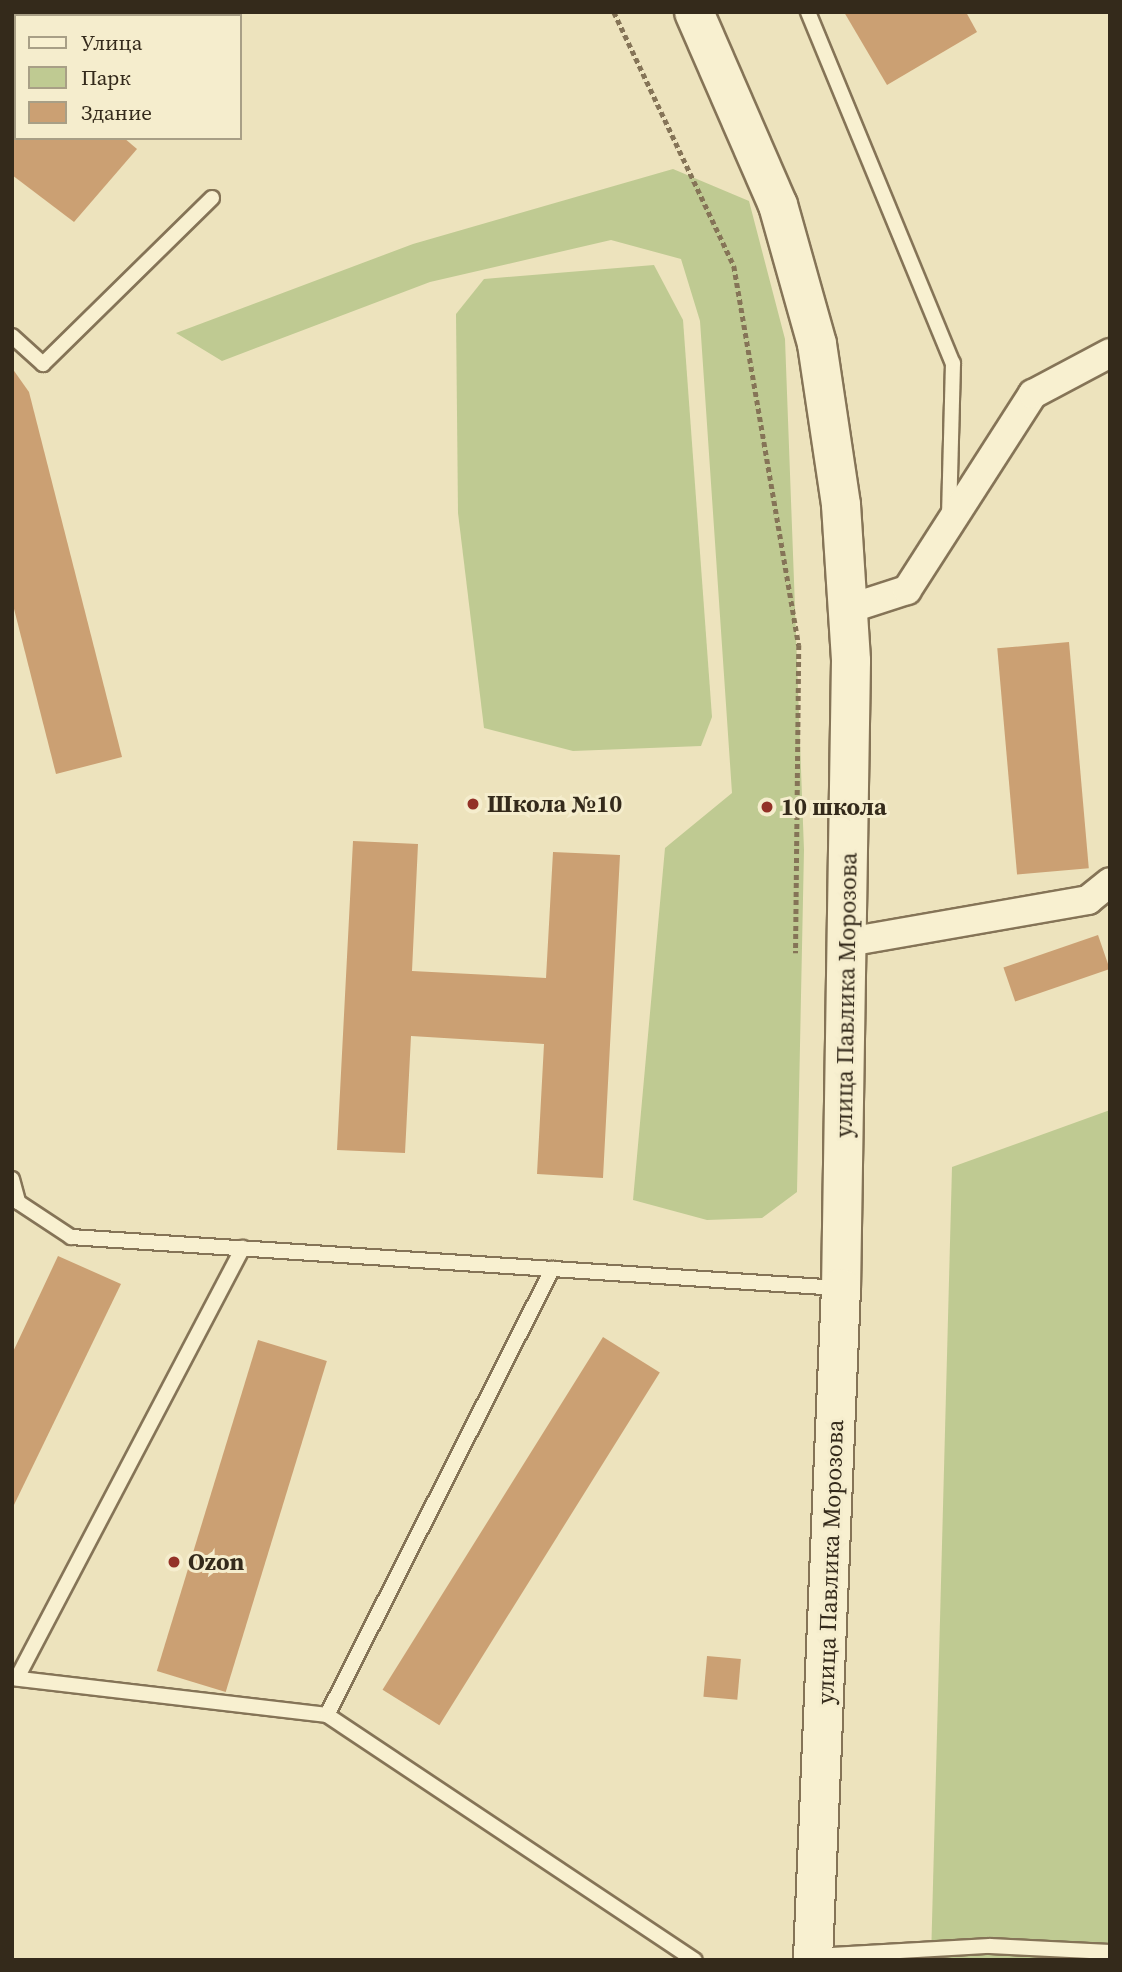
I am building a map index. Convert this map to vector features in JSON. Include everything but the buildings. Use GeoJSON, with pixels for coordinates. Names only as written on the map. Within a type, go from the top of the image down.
{"type":"FeatureCollection","features":[{"type":"Feature","properties":{"kind":"main road","name":"улица Павлика Морозова"},"geometry":{"type":"LineString","coordinates":[[694,12],[778,205],[817,344],[841,505],[848,609],[848,942],[841,1288],[813,1958]]}},
{"type":"Feature","properties":{"kind":"street"},"geometry":{"type":"LineString","coordinates":[[848,609],[906,590],[949,517],[1033,394],[1110,353]]}},
{"type":"Feature","properties":{"kind":"street"},"geometry":{"type":"LineString","coordinates":[[848,942],[1088,900],[1110,882]]}},
{"type":"Feature","properties":{"kind":"lane"},"geometry":{"type":"LineString","coordinates":[[808,12],[954,363],[949,517]]}},
{"type":"Feature","properties":{"kind":"lane"},"geometry":{"type":"LineString","coordinates":[[12,337],[43,364],[212,198]]}},
{"type":"Feature","properties":{"kind":"lane"},"geometry":{"type":"LineString","coordinates":[[12,1178],[18,1202],[71,1237],[841,1288]]}},
{"type":"Feature","properties":{"kind":"lane"},"geometry":{"type":"LineString","coordinates":[[243,1248],[15,1678],[327,1716],[695,1960]]}},
{"type":"Feature","properties":{"kind":"lane"},"geometry":{"type":"LineString","coordinates":[[327,1716],[552,1269]]}},
{"type":"Feature","properties":{"kind":"lane"},"geometry":{"type":"LineString","coordinates":[[813,1958],[989,1946],[1110,1952]]}},
{"type":"Feature","properties":{"kind":"path"},"geometry":{"type":"LineString","coordinates":[[614,12],[734,266],[799,645],[796,953]]}},
{"type":"Feature","properties":{"kind":"green space"},"geometry":{"type":"Polygon","coordinates":[[[673,169],[749,201],[785,339],[804,850],[797,1192],[762,1218],[707,1220],[633,1200],[665,848],[732,793],[700,321],[681,259],[611,240],[430,282],[222,361],[176,333],[413,244],[673,169]]]}},
{"type":"Feature","properties":{"kind":"green space"},"geometry":{"type":"Polygon","coordinates":[[[654,265],[683,320],[712,717],[701,746],[573,751],[484,728],[458,513],[456,314],[484,279],[654,265]]]}},
{"type":"Feature","properties":{"kind":"green space"},"geometry":{"type":"Polygon","coordinates":[[[1110,1110],[1110,1960],[931,1960],[952,1167],[1110,1110]]]}},
{"type":"Feature","properties":{"kind":"place","name":"Школа №10"},"geometry":{"type":"Point","coordinates":[473,804]}},
{"type":"Feature","properties":{"kind":"place","name":"10 школа"},"geometry":{"type":"Point","coordinates":[767,807]}},
{"type":"Feature","properties":{"kind":"place","name":"Ozon"},"geometry":{"type":"Point","coordinates":[174,1562]}}]}
